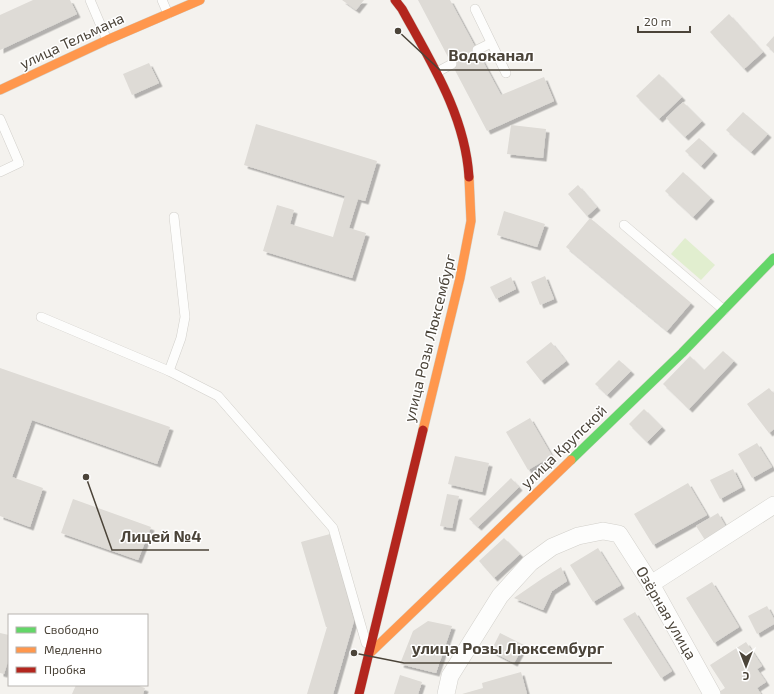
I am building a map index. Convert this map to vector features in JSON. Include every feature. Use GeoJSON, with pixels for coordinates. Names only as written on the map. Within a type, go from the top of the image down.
{"type":"FeatureCollection","features":[{"type":"Feature","properties":{"kind":"street","name":"улица Тельмана"},"geometry":{"type":"LineString","coordinates":[[0,90],[107,40],[200,0]]}},
{"type":"Feature","properties":{"kind":"street","name":"улица Розы Люксембург"},"geometry":{"type":"LineString","coordinates":[[359,694],[460,278],[471,221],[468,164],[460,128],[437,72],[402,9],[395,0]]}},
{"type":"Feature","properties":{"kind":"street","name":"улица Крупской"},"geometry":{"type":"LineString","coordinates":[[369,654],[682,353],[774,258]]}},
{"type":"Feature","properties":{"kind":"street"},"geometry":{"type":"LineString","coordinates":[[651,584],[774,505]]}},
{"type":"Feature","properties":{"kind":"street","name":"Озёрная улица"},"geometry":{"type":"LineString","coordinates":[[446,694],[450,676],[500,596],[530,563],[552,547],[578,536],[603,531],[618,534],[651,584],[712,694]]}},
{"type":"Feature","properties":{"kind":"lane"},"geometry":{"type":"LineString","coordinates":[[90,0],[107,40]]}},
{"type":"Feature","properties":{"kind":"lane"},"geometry":{"type":"LineString","coordinates":[[162,0],[168,14]]}},
{"type":"Feature","properties":{"kind":"lane"},"geometry":{"type":"LineString","coordinates":[[475,9],[506,73]]}},
{"type":"Feature","properties":{"kind":"lane"},"geometry":{"type":"LineString","coordinates":[[477,50],[491,42]]}},
{"type":"Feature","properties":{"kind":"lane"},"geometry":{"type":"LineString","coordinates":[[437,72],[452,64]]}},
{"type":"Feature","properties":{"kind":"lane"},"geometry":{"type":"LineString","coordinates":[[0,119],[19,164],[0,172]]}},
{"type":"Feature","properties":{"kind":"lane"},"geometry":{"type":"LineString","coordinates":[[169,371],[181,338],[185,317],[174,217]]}},
{"type":"Feature","properties":{"kind":"lane"},"geometry":{"type":"LineString","coordinates":[[624,225],[724,310]]}},
{"type":"Feature","properties":{"kind":"lane"},"geometry":{"type":"LineString","coordinates":[[41,318],[169,371],[218,396],[333,528],[369,654]]}},
{"type":"Feature","properties":{"kind":"green space"},"geometry":{"type":"Polygon","coordinates":[[[685,238],[715,265],[701,280],[671,254],[685,238]]]}},
{"type":"Feature","properties":{"kind":"building"},"geometry":{"type":"Polygon","coordinates":[[[33,0],[70,0],[77,14],[0,50],[0,15],[33,0]]]}},
{"type":"Feature","properties":{"kind":"building"},"geometry":{"type":"Polygon","coordinates":[[[342,0],[364,0],[356,10],[342,0]]]}},
{"type":"Feature","properties":{"kind":"building"},"geometry":{"type":"Polygon","coordinates":[[[418,0],[450,0],[501,95],[544,77],[554,101],[487,131],[418,0]]]}},
{"type":"Feature","properties":{"kind":"building"},"geometry":{"type":"Polygon","coordinates":[[[729,14],[763,52],[744,69],[710,32],[729,14]]]}},
{"type":"Feature","properties":{"kind":"building"},"geometry":{"type":"Polygon","coordinates":[[[774,36],[774,52],[766,45],[774,36]]]}},
{"type":"Feature","properties":{"kind":"building"},"geometry":{"type":"Polygon","coordinates":[[[149,63],[159,83],[132,95],[123,74],[149,63]]]}},
{"type":"Feature","properties":{"kind":"building"},"geometry":{"type":"Polygon","coordinates":[[[659,74],[682,97],[659,119],[636,96],[659,74]]]}},
{"type":"Feature","properties":{"kind":"building"},"geometry":{"type":"Polygon","coordinates":[[[683,102],[702,121],[685,137],[666,118],[683,102]]]}},
{"type":"Feature","properties":{"kind":"building"},"geometry":{"type":"Polygon","coordinates":[[[743,112],[768,134],[751,152],[726,130],[743,112]]]}},
{"type":"Feature","properties":{"kind":"building"},"geometry":{"type":"Polygon","coordinates":[[[256,124],[377,161],[365,201],[358,199],[349,228],[366,233],[352,278],[263,251],[277,205],[294,210],[290,224],[333,237],[345,196],[244,165],[256,124]]]}},
{"type":"Feature","properties":{"kind":"building"},"geometry":{"type":"Polygon","coordinates":[[[511,125],[546,129],[543,158],[507,154],[511,125]]]}},
{"type":"Feature","properties":{"kind":"building"},"geometry":{"type":"Polygon","coordinates":[[[699,138],[714,152],[701,166],[685,151],[699,138]]]}},
{"type":"Feature","properties":{"kind":"building"},"geometry":{"type":"Polygon","coordinates":[[[683,172],[711,198],[693,217],[665,191],[683,172]]]}},
{"type":"Feature","properties":{"kind":"building"},"geometry":{"type":"Polygon","coordinates":[[[578,185],[597,207],[587,216],[568,194],[578,185]]]}},
{"type":"Feature","properties":{"kind":"building"},"geometry":{"type":"Polygon","coordinates":[[[504,211],[545,224],[537,247],[497,235],[504,211]]]}},
{"type":"Feature","properties":{"kind":"building"},"geometry":{"type":"Polygon","coordinates":[[[590,218],[691,303],[667,331],[566,247],[590,218]]]}},
{"type":"Feature","properties":{"kind":"building"},"geometry":{"type":"Polygon","coordinates":[[[545,276],[554,299],[540,305],[531,282],[545,276]]]}},
{"type":"Feature","properties":{"kind":"building"},"geometry":{"type":"Polygon","coordinates":[[[511,277],[516,289],[496,299],[490,287],[511,277]]]}},
{"type":"Feature","properties":{"kind":"building"},"geometry":{"type":"Polygon","coordinates":[[[551,342],[566,361],[541,381],[526,362],[551,342]]]}},
{"type":"Feature","properties":{"kind":"building"},"geometry":{"type":"Polygon","coordinates":[[[723,351],[734,361],[689,409],[663,384],[690,356],[704,370],[723,351]]]}},
{"type":"Feature","properties":{"kind":"building"},"geometry":{"type":"Polygon","coordinates":[[[619,360],[631,371],[607,395],[595,384],[619,360]]]}},
{"type":"Feature","properties":{"kind":"building"},"geometry":{"type":"Polygon","coordinates":[[[0,368],[170,427],[157,464],[32,420],[12,477],[43,488],[30,527],[0,516],[0,368]]]}},
{"type":"Feature","properties":{"kind":"building"},"geometry":{"type":"Polygon","coordinates":[[[769,388],[774,394],[774,429],[769,433],[747,404],[769,388]]]}},
{"type":"Feature","properties":{"kind":"building"},"geometry":{"type":"Polygon","coordinates":[[[644,409],[662,427],[647,442],[629,424],[644,409]]]}},
{"type":"Feature","properties":{"kind":"building"},"geometry":{"type":"Polygon","coordinates":[[[530,418],[552,456],[528,470],[506,432],[530,418]]]}},
{"type":"Feature","properties":{"kind":"building"},"geometry":{"type":"Polygon","coordinates":[[[757,443],[772,467],[752,478],[738,454],[757,443]]]}},
{"type":"Feature","properties":{"kind":"building"},"geometry":{"type":"Polygon","coordinates":[[[455,456],[489,463],[482,492],[448,484],[455,456]]]}},
{"type":"Feature","properties":{"kind":"building"},"geometry":{"type":"Polygon","coordinates":[[[733,469],[742,487],[720,499],[710,480],[733,469]]]}},
{"type":"Feature","properties":{"kind":"building"},"geometry":{"type":"Polygon","coordinates":[[[511,478],[519,487],[478,527],[469,519],[511,478]]]}},
{"type":"Feature","properties":{"kind":"building"},"geometry":{"type":"Polygon","coordinates":[[[688,483],[707,515],[653,545],[634,514],[688,483]]]}},
{"type":"Feature","properties":{"kind":"building"},"geometry":{"type":"Polygon","coordinates":[[[447,494],[459,496],[452,528],[440,526],[447,494]]]}},
{"type":"Feature","properties":{"kind":"building"},"geometry":{"type":"Polygon","coordinates":[[[73,499],[151,527],[138,560],[61,533],[73,499]]]}},
{"type":"Feature","properties":{"kind":"building"},"geometry":{"type":"Polygon","coordinates":[[[718,513],[726,527],[705,540],[696,526],[718,513]]]}},
{"type":"Feature","properties":{"kind":"building"},"geometry":{"type":"Polygon","coordinates":[[[330,534],[354,621],[333,694],[307,694],[327,627],[301,542],[330,534]]]}},
{"type":"Feature","properties":{"kind":"building"},"geometry":{"type":"Polygon","coordinates":[[[504,538],[520,554],[494,578],[479,561],[504,538]]]}},
{"type":"Feature","properties":{"kind":"building"},"geometry":{"type":"Polygon","coordinates":[[[598,548],[621,585],[593,602],[570,565],[598,548]]]}},
{"type":"Feature","properties":{"kind":"building"},"geometry":{"type":"Polygon","coordinates":[[[561,567],[567,581],[552,591],[543,610],[514,598],[543,578],[561,567]]]}},
{"type":"Feature","properties":{"kind":"building"},"geometry":{"type":"Polygon","coordinates":[[[712,582],[739,627],[714,643],[686,598],[712,582]]]}},
{"type":"Feature","properties":{"kind":"building"},"geometry":{"type":"Polygon","coordinates":[[[767,606],[774,619],[774,624],[757,634],[748,616],[767,606]]]}},
{"type":"Feature","properties":{"kind":"building"},"geometry":{"type":"Polygon","coordinates":[[[635,612],[672,671],[661,678],[623,619],[635,612]]]}},
{"type":"Feature","properties":{"kind":"building"},"geometry":{"type":"Polygon","coordinates":[[[428,621],[452,626],[436,673],[400,664],[413,631],[428,621]]]}},
{"type":"Feature","properties":{"kind":"building"},"geometry":{"type":"Polygon","coordinates":[[[0,633],[8,635],[8,661],[4,674],[0,673],[0,633]]]}},
{"type":"Feature","properties":{"kind":"building"},"geometry":{"type":"Polygon","coordinates":[[[500,633],[524,645],[514,663],[491,651],[500,633]]]}},
{"type":"Feature","properties":{"kind":"building"},"geometry":{"type":"Polygon","coordinates":[[[746,642],[762,666],[757,669],[766,682],[757,688],[761,694],[720,694],[719,692],[725,688],[710,665],[746,642]]]}},
{"type":"Feature","properties":{"kind":"building"},"geometry":{"type":"Polygon","coordinates":[[[521,672],[527,694],[462,694],[483,688],[482,683],[521,672]]]}},
{"type":"Feature","properties":{"kind":"building"},"geometry":{"type":"Polygon","coordinates":[[[400,675],[422,682],[418,694],[394,694],[400,675]]]}},
{"type":"Feature","properties":{"kind":"building"},"geometry":{"type":"Polygon","coordinates":[[[76,686],[139,686],[145,688],[143,694],[72,694],[76,686]]]}},
{"type":"Feature","properties":{"kind":"traffic: fast"},"geometry":{"type":"LineString","coordinates":[[571,460],[682,353],[774,258]]}},
{"type":"Feature","properties":{"kind":"traffic: slow"},"geometry":{"type":"LineString","coordinates":[[0,90],[107,40],[200,0]]}},
{"type":"Feature","properties":{"kind":"traffic: slow"},"geometry":{"type":"LineString","coordinates":[[423,430],[460,278],[471,221],[469,177]]}},
{"type":"Feature","properties":{"kind":"traffic: slow"},"geometry":{"type":"LineString","coordinates":[[369,654],[571,460]]}},
{"type":"Feature","properties":{"kind":"traffic: jam"},"geometry":{"type":"LineString","coordinates":[[395,0],[402,9],[435,69],[454,111],[461,132],[469,177]]}},
{"type":"Feature","properties":{"kind":"traffic: jam"},"geometry":{"type":"LineString","coordinates":[[359,694],[423,430]]}},
{"type":"Feature","properties":{"kind":"place","name":"Водоканал"},"geometry":{"type":"Point","coordinates":[398,31]}},
{"type":"Feature","properties":{"kind":"place","name":"Лицей №4"},"geometry":{"type":"Point","coordinates":[86,477]}},
{"type":"Feature","properties":{"kind":"place","name":"улица Розы Люксембург"},"geometry":{"type":"Point","coordinates":[354,653]}}]}
